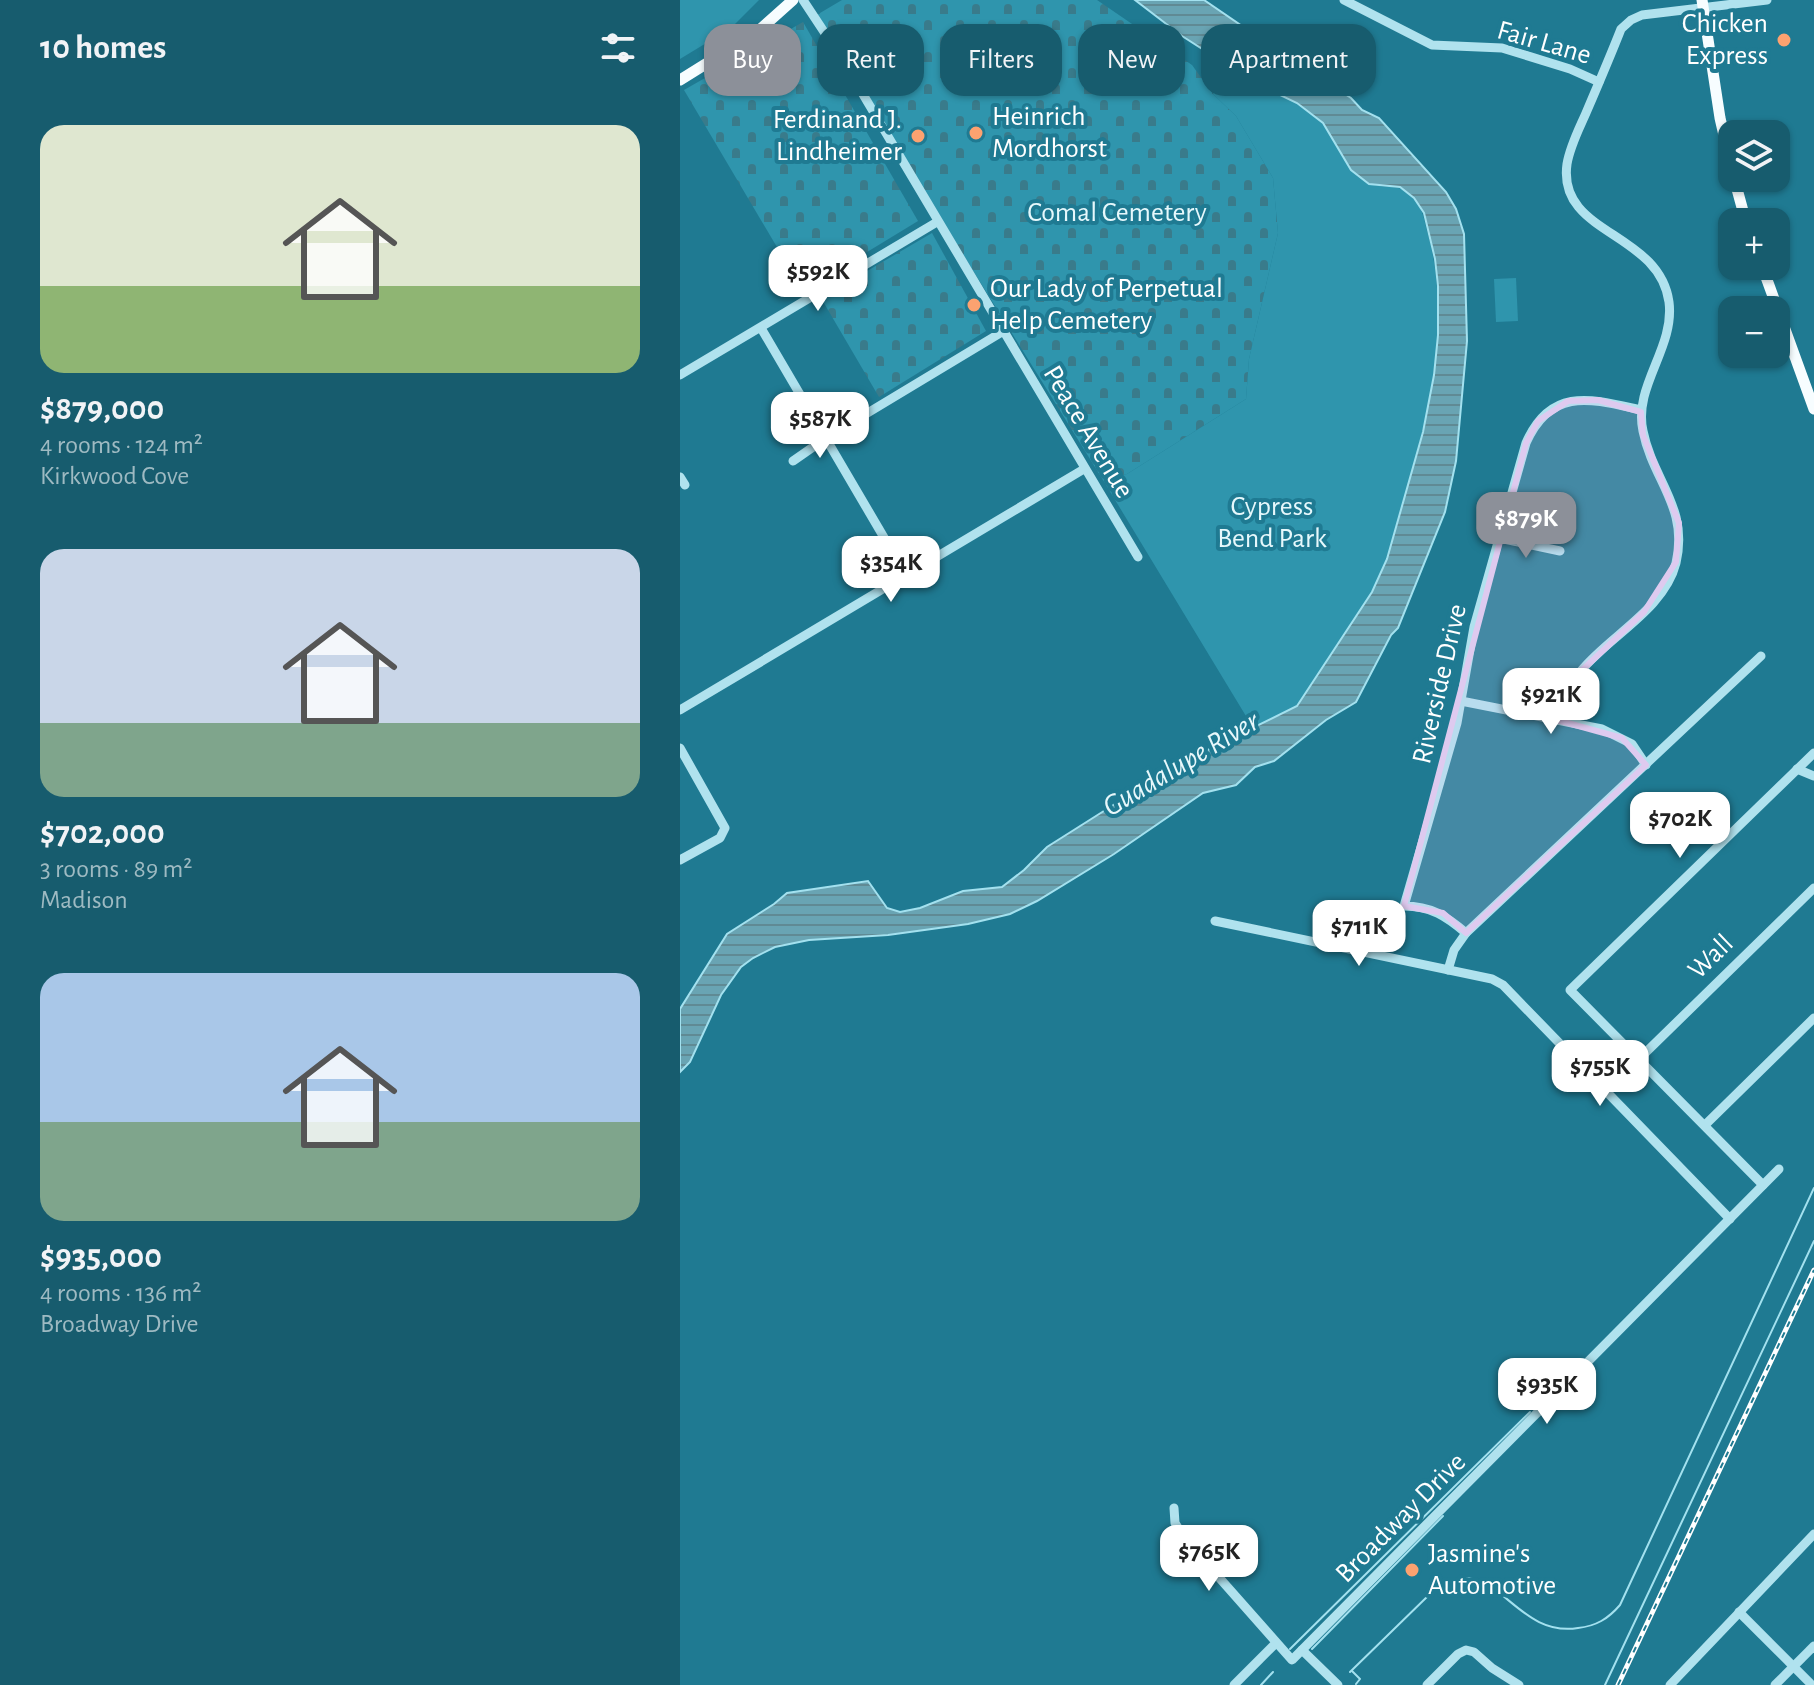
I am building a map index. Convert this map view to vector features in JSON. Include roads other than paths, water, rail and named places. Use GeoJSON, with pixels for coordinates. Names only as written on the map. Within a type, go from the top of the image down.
{"type":"FeatureCollection","features":[{"type":"Feature","properties":{"kind":"main road"},"geometry":{"type":"LineString","coordinates":[[680,80],[757,32],[793,0]]}},
{"type":"Feature","properties":{"kind":"main road"},"geometry":{"type":"LineString","coordinates":[[1703,4],[1720,120]]}},
{"type":"Feature","properties":{"kind":"main road"},"geometry":{"type":"LineString","coordinates":[[1767,280],[1814,409]]}},
{"type":"Feature","properties":{"kind":"street","name":"Peace Avenue"},"geometry":{"type":"LineString","coordinates":[[803,0],[842,59],[1138,557]]}},
{"type":"Feature","properties":{"kind":"street","name":"Fair Lane"},"geometry":{"type":"LineString","coordinates":[[1344,0],[1432,45],[1502,48],[1570,69],[1599,82]]}},
{"type":"Feature","properties":{"kind":"street"},"geometry":{"type":"LineString","coordinates":[[1557,720],[1579,673],[1644,612],[1674,570],[1679,523],[1643,435],[1641,410],[1668,330],[1666,290],[1654,266],[1639,251],[1580,210],[1567,181],[1569,156],[1626,23],[1642,15],[1703,4],[1767,0]]}},
{"type":"Feature","properties":{"kind":"street"},"geometry":{"type":"LineString","coordinates":[[680,375],[937,222]]}},
{"type":"Feature","properties":{"kind":"street"},"geometry":{"type":"LineString","coordinates":[[761,328],[906,575]]}},
{"type":"Feature","properties":{"kind":"street"},"geometry":{"type":"LineString","coordinates":[[793,461],[1002,332]]}},
{"type":"Feature","properties":{"kind":"street","name":"Riverside Drive"},"geometry":{"type":"LineString","coordinates":[[1466,933],[1443,913],[1419,906],[1404,906],[1461,701],[1474,627],[1526,443],[1538,421],[1547,412],[1568,401],[1587,399],[1641,410]]}},
{"type":"Feature","properties":{"kind":"street"},"geometry":{"type":"LineString","coordinates":[[680,710],[1084,469]]}},
{"type":"Feature","properties":{"kind":"street"},"geometry":{"type":"LineString","coordinates":[[1499,538],[1560,551]]}},
{"type":"Feature","properties":{"kind":"street"},"geometry":{"type":"LineString","coordinates":[[1448,970],[1454,950],[1466,933],[1761,656]]}},
{"type":"Feature","properties":{"kind":"street"},"geometry":{"type":"LineString","coordinates":[[1461,701],[1602,729],[1632,744],[1646,765]]}},
{"type":"Feature","properties":{"kind":"street"},"geometry":{"type":"LineString","coordinates":[[680,748],[724,822],[725,831],[720,838],[680,860]]}},
{"type":"Feature","properties":{"kind":"street"},"geometry":{"type":"LineString","coordinates":[[1763,1185],[1570,990],[1814,753]]}},
{"type":"Feature","properties":{"kind":"street"},"geometry":{"type":"LineString","coordinates":[[1797,769],[1814,776]]}},
{"type":"Feature","properties":{"kind":"street","name":"Wall"},"geometry":{"type":"LineString","coordinates":[[1640,1058],[1814,888]]}},
{"type":"Feature","properties":{"kind":"street"},"geometry":{"type":"LineString","coordinates":[[1215,921],[1492,979],[1509,990],[1730,1219]]}},
{"type":"Feature","properties":{"kind":"street"},"geometry":{"type":"LineString","coordinates":[[1705,1125],[1814,1018]]}},
{"type":"Feature","properties":{"kind":"street","name":"Broadway Drive"},"geometry":{"type":"LineString","coordinates":[[1275,1644],[1292,1660],[1779,1169]]}},
{"type":"Feature","properties":{"kind":"street"},"geometry":{"type":"LineString","coordinates":[[1174,1508],[1175,1523],[1185,1539],[1275,1644],[1234,1685]]}},
{"type":"Feature","properties":{"kind":"street"},"geometry":{"type":"LineString","coordinates":[[1670,1685],[1814,1534]]}},
{"type":"Feature","properties":{"kind":"street"},"geometry":{"type":"LineString","coordinates":[[1739,1612],[1812,1685]]}},
{"type":"Feature","properties":{"kind":"street"},"geometry":{"type":"LineString","coordinates":[[1775,1685],[1814,1646]]}},
{"type":"Feature","properties":{"kind":"street"},"geometry":{"type":"LineString","coordinates":[[1302,1650],[1338,1685]]}},
{"type":"Feature","properties":{"kind":"street"},"geometry":{"type":"LineString","coordinates":[[1427,1685],[1466,1650],[1474,1652],[1519,1685]]}},
{"type":"Feature","properties":{"kind":"water"},"geometry":{"type":"Polygon","coordinates":[[[1135,0],[1204,0],[1239,24],[1201,24],[1201,48],[1185,38],[1185,24],[1166,24],[1135,0]]]}},
{"type":"Feature","properties":{"kind":"water","name":"Guadalupe River"},"geometry":{"type":"Polygon","coordinates":[[[1282,96],[1348,96],[1362,110],[1379,118],[1446,192],[1456,209],[1464,234],[1467,341],[1456,461],[1445,512],[1398,628],[1391,635],[1356,702],[1326,720],[1274,761],[1255,767],[1236,785],[1203,793],[1114,854],[1010,914],[968,924],[888,935],[809,940],[775,947],[753,958],[741,967],[721,995],[690,1062],[680,1072],[680,1009],[727,934],[787,893],[868,881],[887,908],[900,912],[920,908],[963,891],[1002,887],[1047,847],[1175,766],[1297,706],[1372,592],[1387,559],[1423,432],[1434,375],[1438,335],[1435,259],[1424,213],[1414,198],[1400,187],[1369,184],[1351,170],[1323,123],[1282,96]]]}},
{"type":"Feature","properties":{"kind":"waterway"},"geometry":{"type":"LineString","coordinates":[[1350,1672],[1431,1593],[1453,1580],[1471,1578],[1487,1585],[1535,1620],[1555,1628],[1590,1626],[1620,1605],[1814,1188]]}},
{"type":"Feature","properties":{"kind":"waterway"},"geometry":{"type":"LineString","coordinates":[[1605,1685],[1814,1241]]}},
{"type":"Feature","properties":{"kind":"waterway"},"geometry":{"type":"LineString","coordinates":[[1290,1649],[1530,1412]]}},
{"type":"Feature","properties":{"kind":"waterway"},"geometry":{"type":"LineString","coordinates":[[1312,1649],[1443,1516]]}},
{"type":"Feature","properties":{"kind":"waterway"},"geometry":{"type":"LineString","coordinates":[[1352,1671],[1360,1679],[1356,1684]]}},
{"type":"Feature","properties":{"kind":"waterway"},"geometry":{"type":"LineString","coordinates":[[1261,1685],[1273,1672]]}},
{"type":"Feature","properties":{"kind":"railway"},"geometry":{"type":"LineString","coordinates":[[1618,1685],[1814,1270]]}},
{"type":"Feature","properties":{"kind":"place","name":"Chicken Express"},"geometry":{"type":"Point","coordinates":[1784,40]}},
{"type":"Feature","properties":{"kind":"place","name":"Heinrich Mordhorst"},"geometry":{"type":"Point","coordinates":[976,133]}},
{"type":"Feature","properties":{"kind":"place","name":"Ferdinand J. Lindheimer"},"geometry":{"type":"Point","coordinates":[918,136]}},
{"type":"Feature","properties":{"kind":"place","name":"Our Lady of Perpetual Help Cemetery"},"geometry":{"type":"Point","coordinates":[974,305]}},
{"type":"Feature","properties":{"kind":"place","name":"Jasmine's Automotive"},"geometry":{"type":"Point","coordinates":[1412,1570]}},
{"type":"Feature","properties":{"kind":"park label","name":"Comal Cemetery"},"geometry":{"type":"Point","coordinates":[1117,213]}},
{"type":"Feature","properties":{"kind":"park label","name":"Cypress Bend Park"},"geometry":{"type":"Point","coordinates":[1272,523]}}]}
